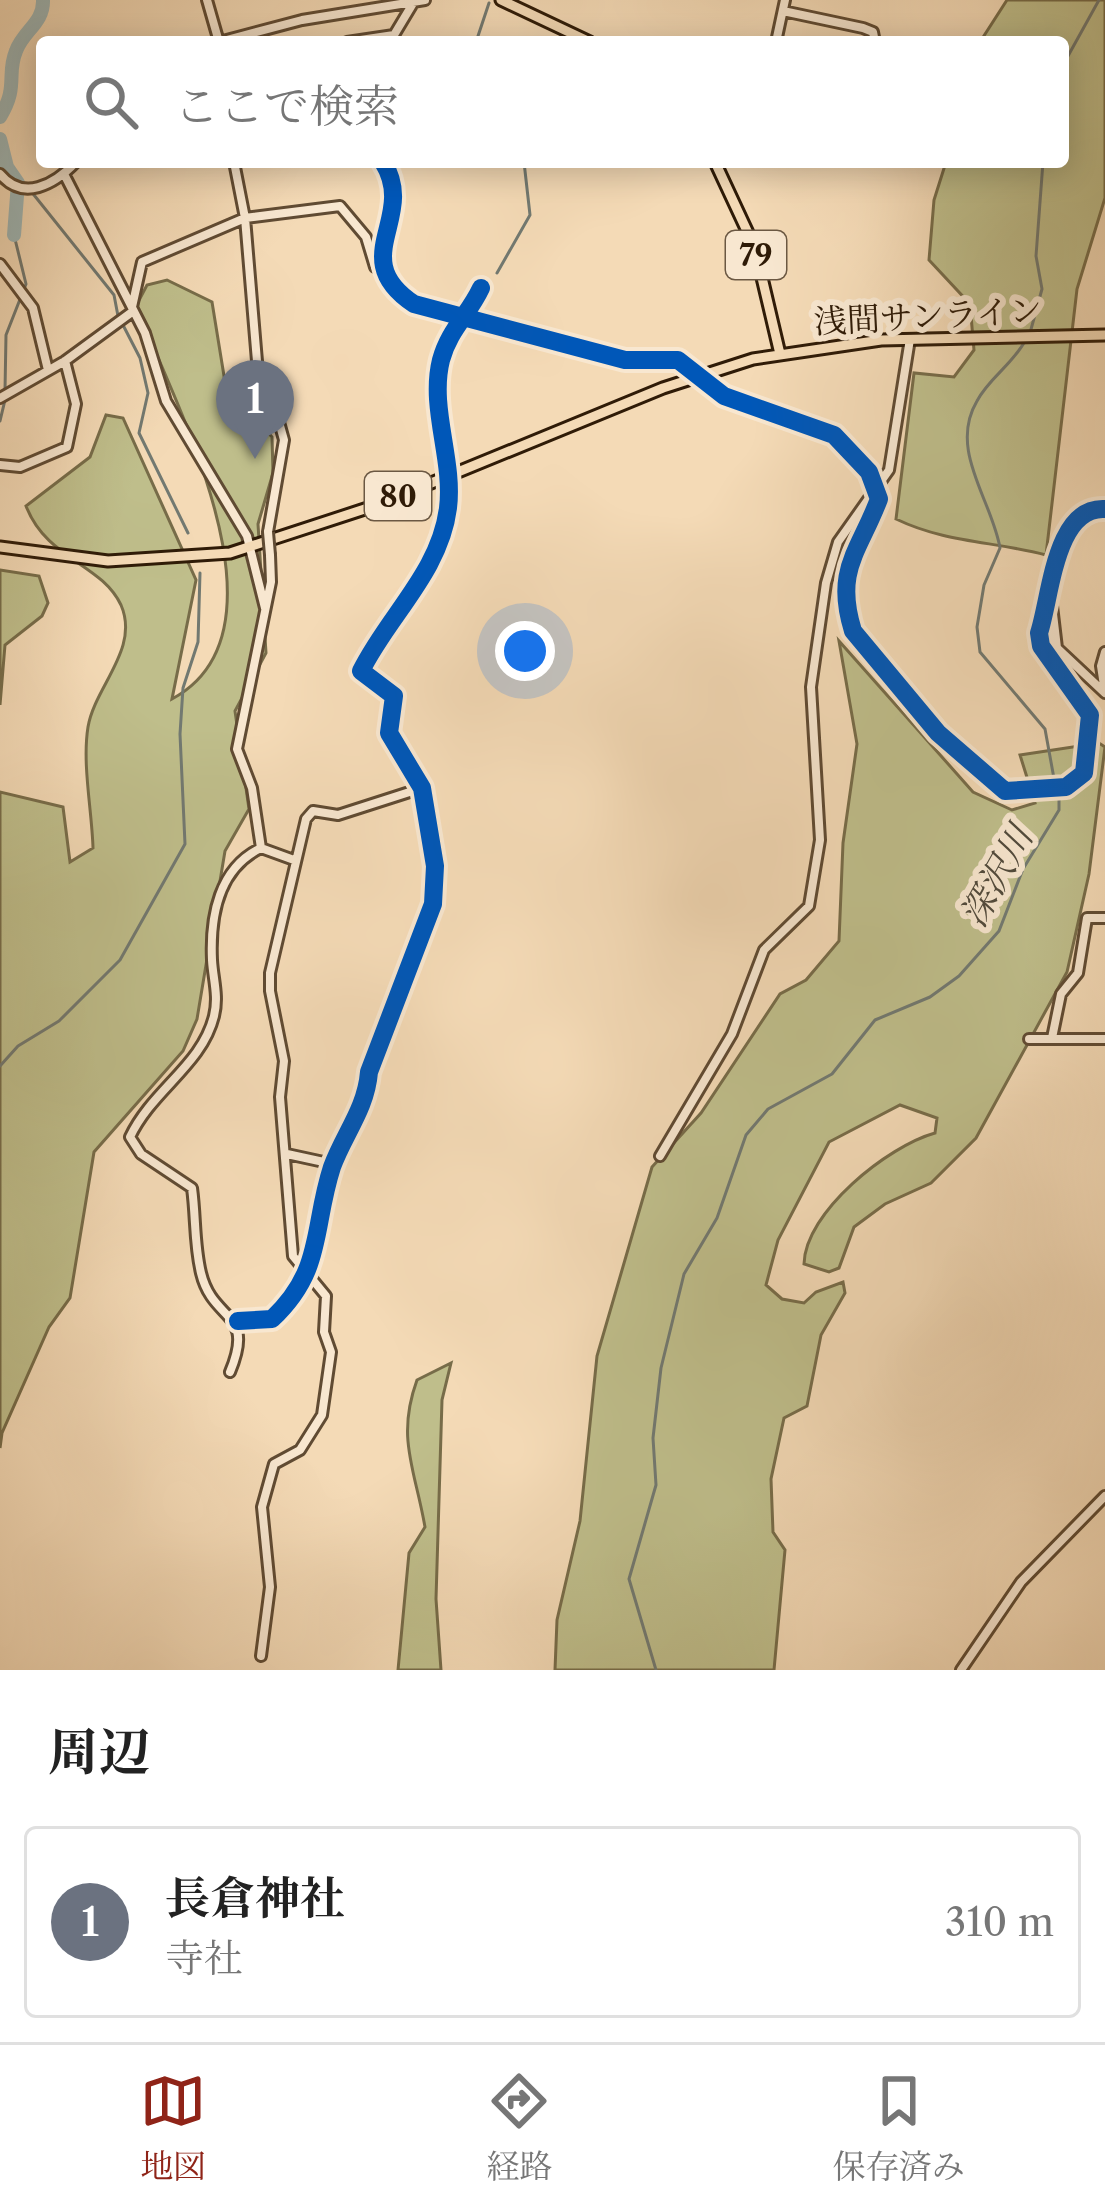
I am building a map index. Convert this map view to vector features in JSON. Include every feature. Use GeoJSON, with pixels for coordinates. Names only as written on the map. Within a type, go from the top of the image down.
{"type":"FeatureCollection","features":[{"type":"Feature","properties":{"kind":"main road"},"geometry":{"type":"LineString","coordinates":[[501,0],[577,36]]}},
{"type":"Feature","properties":{"kind":"main road","name":"79"},"geometry":{"type":"LineString","coordinates":[[718,168],[754,248],[780,354]]}},
{"type":"Feature","properties":{"kind":"main road","name":"浅間サンライン"},"geometry":{"type":"LineString","coordinates":[[0,547],[108,561],[207,556],[252,548],[698,375],[780,354],[924,338],[1105,335]]}},
{"type":"Feature","properties":{"kind":"street"},"geometry":{"type":"LineString","coordinates":[[207,0],[217,36]]}},
{"type":"Feature","properties":{"kind":"street"},"geometry":{"type":"LineString","coordinates":[[242,36],[302,20],[425,0]]}},
{"type":"Feature","properties":{"kind":"street"},"geometry":{"type":"LineString","coordinates":[[777,36],[785,0]]}},
{"type":"Feature","properties":{"kind":"street"},"geometry":{"type":"LineString","coordinates":[[387,36],[394,35],[412,5]]}},
{"type":"Feature","properties":{"kind":"street"},"geometry":{"type":"LineString","coordinates":[[783,11],[863,28],[873,36]]}},
{"type":"Feature","properties":{"kind":"street"},"geometry":{"type":"LineString","coordinates":[[0,173],[21,190],[70,168]]}},
{"type":"Feature","properties":{"kind":"street"},"geometry":{"type":"LineString","coordinates":[[235,168],[245,218],[260,398],[279,422],[284,440],[268,532],[265,608],[237,749],[252,788],[261,848]]}},
{"type":"Feature","properties":{"kind":"street"},"geometry":{"type":"LineString","coordinates":[[385,168],[395,194],[382,268],[390,284],[414,304],[625,359],[670,358],[724,396],[834,435],[869,472],[878,492],[873,516],[848,558],[847,610],[853,631],[938,733],[996,788],[1016,794],[1066,788],[1084,773],[1090,715],[1041,646],[1065,537],[1076,517],[1091,508],[1105,509]]}},
{"type":"Feature","properties":{"kind":"street"},"geometry":{"type":"LineString","coordinates":[[64,174],[145,333],[166,401],[252,548],[265,608]]}},
{"type":"Feature","properties":{"kind":"street"},"geometry":{"type":"LineString","coordinates":[[0,398],[65,361],[131,312],[142,262],[245,218],[340,206],[354,219],[375,267],[382,268]]}},
{"type":"Feature","properties":{"kind":"street"},"geometry":{"type":"LineString","coordinates":[[0,264],[33,308],[48,370]]}},
{"type":"Feature","properties":{"kind":"street"},"geometry":{"type":"LineString","coordinates":[[238,1321],[272,1319],[310,1272],[333,1164],[367,1097],[368,1072],[428,928],[435,866],[422,788],[389,733],[394,696],[361,671],[433,558],[448,512],[438,383],[458,319],[481,288]]}},
{"type":"Feature","properties":{"kind":"street"},"geometry":{"type":"LineString","coordinates":[[660,1156],[732,1034],[764,950],[809,906],[820,841],[813,659],[838,542],[878,492],[889,470],[910,339]]}},
{"type":"Feature","properties":{"kind":"street"},"geometry":{"type":"LineString","coordinates":[[0,465],[20,467],[68,447],[76,404],[65,361]]}},
{"type":"Feature","properties":{"kind":"street"},"geometry":{"type":"LineString","coordinates":[[1051,596],[1058,648],[1105,693]]}},
{"type":"Feature","properties":{"kind":"street"},"geometry":{"type":"LineString","coordinates":[[1105,652],[1101,666],[1105,693]]}},
{"type":"Feature","properties":{"kind":"street"},"geometry":{"type":"LineString","coordinates":[[261,1655],[270,1587],[262,1530],[267,1478],[274,1464],[300,1450],[317,1429],[331,1364],[326,1296],[293,1256],[280,1097],[284,1061],[270,973],[295,860],[313,812],[338,815],[422,788]]}},
{"type":"Feature","properties":{"kind":"street"},"geometry":{"type":"LineString","coordinates":[[261,848],[295,860]]}},
{"type":"Feature","properties":{"kind":"street"},"geometry":{"type":"LineString","coordinates":[[230,1372],[241,1345],[238,1321],[205,1288],[191,1224],[192,1188],[141,1154],[130,1137],[159,1089],[197,1055],[208,1033],[216,1011],[212,957],[220,885],[234,865],[261,848]]}},
{"type":"Feature","properties":{"kind":"street"},"geometry":{"type":"LineString","coordinates":[[1052,1038],[1061,994],[1078,973],[1087,918],[1105,918]]}},
{"type":"Feature","properties":{"kind":"street"},"geometry":{"type":"LineString","coordinates":[[1029,1039],[1105,1039]]}},
{"type":"Feature","properties":{"kind":"street"},"geometry":{"type":"LineString","coordinates":[[287,1154],[333,1164]]}},
{"type":"Feature","properties":{"kind":"street"},"geometry":{"type":"LineString","coordinates":[[961,1670],[1022,1582],[1105,1496]]}},
{"type":"Feature","properties":{"kind":"street"},"geometry":{"type":"LineString","coordinates":[[1098,1505],[1105,1514]]}},
{"type":"Feature","properties":{"kind":"shaded area"},"geometry":{"type":"Polygon","coordinates":[[[1007,0],[1105,0],[1105,198],[1077,289],[1046,555],[951,537],[896,519],[914,373],[954,377],[974,350],[970,304],[929,260],[934,200],[944,168],[1069,168],[1069,36],[984,36],[1007,0]]]}},
{"type":"Feature","properties":{"kind":"shaded area"},"geometry":{"type":"Polygon","coordinates":[[[167,280],[212,302],[225,382],[272,437],[273,473],[258,524],[266,653],[235,711],[249,809],[225,851],[197,1019],[183,1051],[94,1152],[70,1298],[49,1327],[2,1433],[0,1448],[0,792],[63,807],[70,862],[93,848],[88,727],[125,637],[121,605],[112,591],[47,538],[26,506],[90,457],[106,415],[123,418],[196,580],[172,699],[208,666],[225,622],[226,570],[216,512],[136,306],[147,285],[167,280]]]}},
{"type":"Feature","properties":{"kind":"shaded area"},"geometry":{"type":"Polygon","coordinates":[[[0,570],[39,576],[48,603],[42,616],[5,645],[0,705],[0,570]]]}},
{"type":"Feature","properties":{"kind":"shaded area"},"geometry":{"type":"Polygon","coordinates":[[[839,641],[973,792],[1012,810],[1035,803],[1020,755],[1099,743],[1105,747],[1089,874],[1067,972],[976,1138],[931,1183],[885,1204],[854,1227],[839,1268],[829,1272],[804,1264],[818,1223],[852,1184],[895,1152],[935,1133],[937,1118],[900,1105],[829,1142],[778,1240],[766,1285],[782,1299],[804,1303],[816,1292],[843,1282],[845,1293],[821,1335],[807,1406],[784,1418],[771,1479],[773,1532],[785,1550],[774,1670],[555,1670],[557,1620],[580,1521],[597,1356],[652,1167],[701,1113],[780,994],[806,980],[839,941],[843,843],[857,744],[839,641]]]}},
{"type":"Feature","properties":{"kind":"shaded area"},"geometry":{"type":"Polygon","coordinates":[[[451,1363],[442,1400],[436,1599],[441,1670],[398,1670],[409,1553],[425,1527],[409,1454],[411,1401],[417,1380],[451,1363]]]}},
{"type":"Feature","properties":{"kind":"waterway"},"geometry":{"type":"LineString","coordinates":[[0,117],[9,97],[16,51],[40,15],[43,0]]}},
{"type":"Feature","properties":{"kind":"waterway","name":"深沢川"},"geometry":{"type":"LineString","coordinates":[[1069,54],[1099,0]]}},
{"type":"Feature","properties":{"kind":"waterway"},"geometry":{"type":"LineString","coordinates":[[478,36],[489,3]]}},
{"type":"Feature","properties":{"kind":"waterway"},"geometry":{"type":"LineString","coordinates":[[0,139],[7,167],[18,183],[14,235]]}},
{"type":"Feature","properties":{"kind":"waterway"},"geometry":{"type":"LineString","coordinates":[[497,273],[530,215],[525,168]]}},
{"type":"Feature","properties":{"kind":"waterway","name":"深沢川"},"geometry":{"type":"LineString","coordinates":[[1030,333],[1042,289],[1036,256],[1043,168]]}},
{"type":"Feature","properties":{"kind":"waterway"},"geometry":{"type":"LineString","coordinates":[[30,190],[114,295],[118,316]]}},
{"type":"Feature","properties":{"kind":"waterway"},"geometry":{"type":"LineString","coordinates":[[5,390],[6,335],[26,284],[14,235]]}},
{"type":"Feature","properties":{"kind":"waterway"},"geometry":{"type":"LineString","coordinates":[[123,325],[140,358],[148,393],[139,433],[188,533]]}},
{"type":"Feature","properties":{"kind":"waterway","name":"深沢川"},"geometry":{"type":"LineString","coordinates":[[1025,341],[982,393],[969,419],[969,456],[1000,548],[984,585],[977,627],[980,652],[1045,729],[1055,784]]}},
{"type":"Feature","properties":{"kind":"waterway"},"geometry":{"type":"LineString","coordinates":[[0,421],[5,400]]}},
{"type":"Feature","properties":{"kind":"waterway"},"geometry":{"type":"LineString","coordinates":[[0,1066],[18,1046],[59,1021],[120,960],[185,844],[180,734],[183,688],[198,642],[200,573]]}},
{"type":"Feature","properties":{"kind":"waterway","name":"深沢川"},"geometry":{"type":"LineString","coordinates":[[656,1670],[629,1579],[656,1485],[653,1438],[661,1368],[684,1274],[717,1218],[746,1135],[768,1109],[832,1074],[875,1020],[930,997],[959,976],[999,931],[1023,869],[1059,810],[1059,792]]}},
{"type":"Feature","properties":{"kind":"cycle path"},"geometry":{"type":"LineString","coordinates":[[386,168],[393,201],[383,254],[385,270],[394,287],[414,304],[625,360],[678,360],[724,396],[834,435],[869,472],[879,499],[848,576],[853,631],[938,733],[1005,791],[1066,787],[1084,773],[1090,715],[1041,646],[1039,633],[1065,537],[1088,512],[1105,509]]}},
{"type":"Feature","properties":{"kind":"cycle path"},"geometry":{"type":"LineString","coordinates":[[238,1321],[272,1319],[289,1301],[309,1266],[332,1167],[359,1110],[433,904],[435,866],[422,788],[389,733],[394,696],[361,671],[424,573],[443,531],[449,490],[438,378],[449,340],[481,288]]}},
{"type":"Feature","properties":{"kind":"place","name":"長倉神社"},"geometry":{"type":"Point","coordinates":[255,459]}}]}
